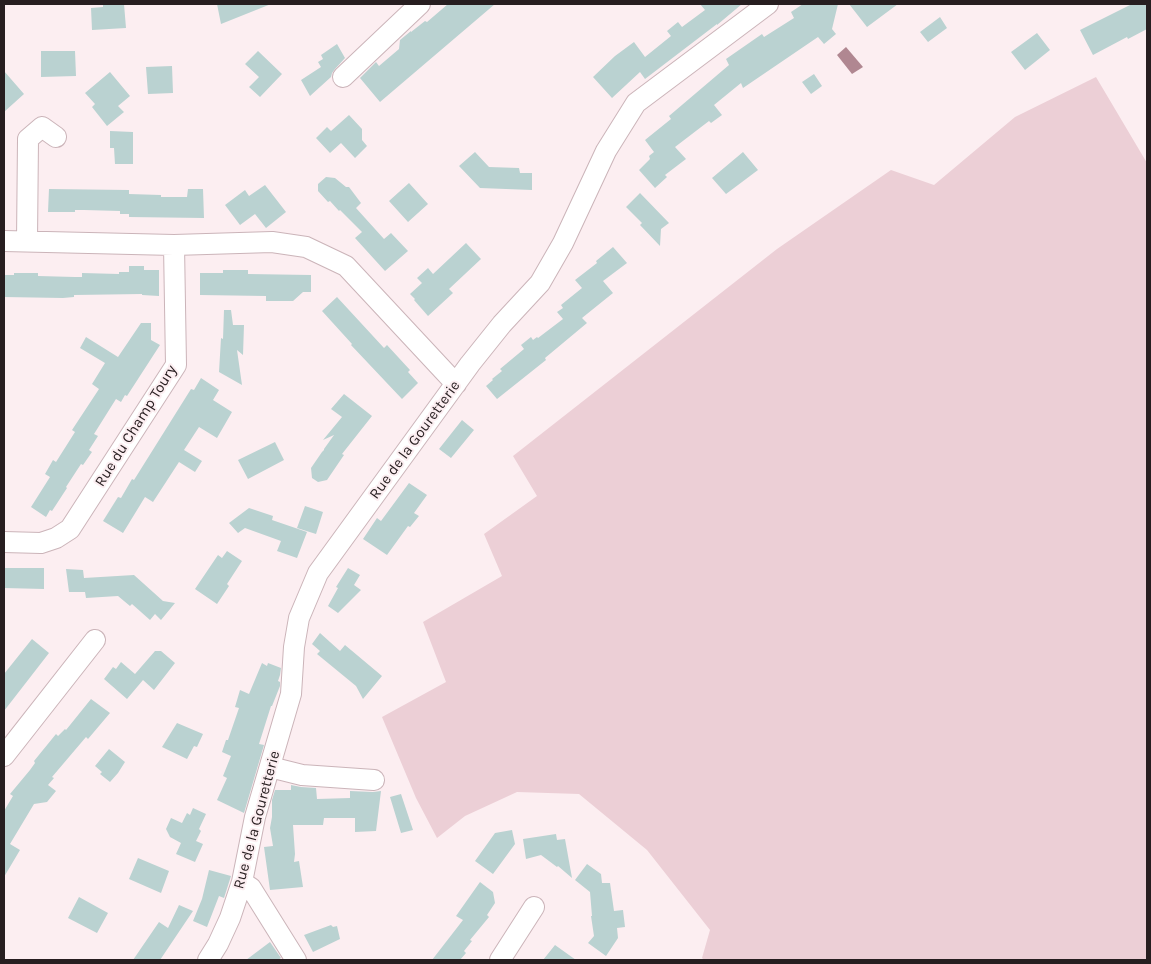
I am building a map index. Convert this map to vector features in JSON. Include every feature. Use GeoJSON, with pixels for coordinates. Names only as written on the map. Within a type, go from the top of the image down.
{"type":"FeatureCollection","features":[{"type":"Feature","properties":{"kind":"street"},"geometry":{"type":"LineString","coordinates":[[343,78],[420,4]]}},
{"type":"Feature","properties":{"kind":"street","name":"Rue de la Gouretterie"},"geometry":{"type":"LineString","coordinates":[[208,960],[216,949],[230,918],[242,882],[255,817],[291,694],[294,647],[299,618],[318,573],[470,364],[502,324],[540,283],[562,243],[606,151],[636,102],[768,4]]}},
{"type":"Feature","properties":{"kind":"street"},"geometry":{"type":"LineString","coordinates":[[27,241],[28,138],[42,127],[56,137]]}},
{"type":"Feature","properties":{"kind":"street"},"geometry":{"type":"LineString","coordinates":[[4,241],[174,245],[272,242],[306,248],[346,266],[456,384]]}},
{"type":"Feature","properties":{"kind":"street","name":"Rue du Champ Toury"},"geometry":{"type":"LineString","coordinates":[[4,542],[41,543],[56,538],[70,529],[176,365],[174,245]]}},
{"type":"Feature","properties":{"kind":"street"},"geometry":{"type":"LineString","coordinates":[[4,756],[95,640]]}},
{"type":"Feature","properties":{"kind":"street"},"geometry":{"type":"LineString","coordinates":[[270,767],[302,775],[374,780]]}},
{"type":"Feature","properties":{"kind":"street"},"geometry":{"type":"LineString","coordinates":[[242,882],[251,888],[296,960]]}},
{"type":"Feature","properties":{"kind":"street"},"geometry":{"type":"LineString","coordinates":[[500,960],[534,907]]}},
{"type":"Feature","properties":{"kind":"shaded area"},"geometry":{"type":"Polygon","coordinates":[[[846,47],[863,67],[852,74],[837,55],[846,47]]]}},
{"type":"Feature","properties":{"kind":"shaded area"},"geometry":{"type":"Polygon","coordinates":[[[1096,77],[1147,163],[1147,960],[704,960],[702,958],[710,930],[647,850],[579,794],[517,792],[465,816],[437,838],[416,798],[382,717],[446,682],[423,622],[502,576],[484,534],[537,496],[513,456],[777,249],[891,170],[934,185],[1015,117],[1096,77]]]}},
{"type":"Feature","properties":{"kind":"building"},"geometry":{"type":"Polygon","coordinates":[[[103,4],[124,4],[126,28],[92,30],[91,8],[103,7],[103,4]]]}},
{"type":"Feature","properties":{"kind":"building"},"geometry":{"type":"Polygon","coordinates":[[[217,4],[271,4],[221,24],[217,4]]]}},
{"type":"Feature","properties":{"kind":"building"},"geometry":{"type":"Polygon","coordinates":[[[448,4],[495,4],[380,102],[360,78],[376,62],[379,66],[399,49],[400,40],[425,21],[427,22],[448,4]]]}},
{"type":"Feature","properties":{"kind":"building"},"geometry":{"type":"Polygon","coordinates":[[[700,4],[742,4],[645,79],[640,72],[612,98],[593,77],[615,56],[634,42],[645,57],[671,36],[667,31],[678,22],[682,27],[705,10],[700,4]]]}},
{"type":"Feature","properties":{"kind":"building"},"geometry":{"type":"Polygon","coordinates":[[[803,4],[838,4],[832,29],[836,34],[824,44],[818,37],[743,88],[741,83],[714,105],[722,115],[711,123],[709,121],[675,147],[686,159],[665,175],[667,177],[655,188],[639,170],[654,152],[645,140],[671,119],[669,116],[729,65],[726,59],[762,34],[764,37],[794,18],[791,12],[803,4]]]}},
{"type":"Feature","properties":{"kind":"building"},"geometry":{"type":"Polygon","coordinates":[[[849,4],[898,4],[867,27],[849,4]]]}},
{"type":"Feature","properties":{"kind":"building"},"geometry":{"type":"Polygon","coordinates":[[[1132,4],[1147,4],[1147,29],[1093,55],[1080,30],[1132,4]]]}},
{"type":"Feature","properties":{"kind":"building"},"geometry":{"type":"Polygon","coordinates":[[[940,17],[947,28],[928,42],[920,32],[940,17]]]}},
{"type":"Feature","properties":{"kind":"building"},"geometry":{"type":"Polygon","coordinates":[[[1037,33],[1050,50],[1025,70],[1011,52],[1037,33]]]}},
{"type":"Feature","properties":{"kind":"building"},"geometry":{"type":"Polygon","coordinates":[[[337,44],[345,58],[332,73],[331,77],[310,96],[301,80],[321,67],[318,62],[323,59],[321,55],[337,44]]]}},
{"type":"Feature","properties":{"kind":"building"},"geometry":{"type":"Polygon","coordinates":[[[41,51],[75,51],[76,76],[41,77],[41,51]]]}},
{"type":"Feature","properties":{"kind":"building"},"geometry":{"type":"Polygon","coordinates":[[[258,51],[282,74],[260,97],[249,87],[259,77],[245,64],[258,51]]]}},
{"type":"Feature","properties":{"kind":"building"},"geometry":{"type":"Polygon","coordinates":[[[172,66],[173,93],[148,94],[146,67],[172,66]]]}},
{"type":"Feature","properties":{"kind":"building"},"geometry":{"type":"Polygon","coordinates":[[[4,71],[24,94],[4,112],[4,71]]]}},
{"type":"Feature","properties":{"kind":"building"},"geometry":{"type":"Polygon","coordinates":[[[110,72],[130,96],[118,106],[124,112],[107,126],[92,107],[95,104],[85,93],[110,72]]]}},
{"type":"Feature","properties":{"kind":"building"},"geometry":{"type":"Polygon","coordinates":[[[814,74],[822,86],[811,94],[802,82],[814,74]]]}},
{"type":"Feature","properties":{"kind":"building"},"geometry":{"type":"Polygon","coordinates":[[[349,115],[362,129],[362,140],[367,146],[355,158],[341,143],[330,153],[316,138],[327,127],[331,131],[349,115]]]}},
{"type":"Feature","properties":{"kind":"building"},"geometry":{"type":"Polygon","coordinates":[[[110,131],[133,132],[133,164],[115,164],[114,148],[110,148],[110,131]]]}},
{"type":"Feature","properties":{"kind":"building"},"geometry":{"type":"Polygon","coordinates":[[[475,152],[489,167],[519,168],[520,173],[532,173],[532,190],[480,188],[459,166],[475,152]]]}},
{"type":"Feature","properties":{"kind":"building"},"geometry":{"type":"Polygon","coordinates":[[[743,152],[758,170],[726,194],[712,178],[743,152]]]}},
{"type":"Feature","properties":{"kind":"building"},"geometry":{"type":"Polygon","coordinates":[[[326,177],[335,178],[346,187],[349,187],[361,203],[356,208],[384,239],[391,233],[408,251],[385,271],[355,238],[362,232],[318,191],[318,184],[326,177]]]}},
{"type":"Feature","properties":{"kind":"building"},"geometry":{"type":"Polygon","coordinates":[[[409,183],[428,204],[408,222],[389,201],[409,183]]]}},
{"type":"Feature","properties":{"kind":"building"},"geometry":{"type":"Polygon","coordinates":[[[265,185],[286,212],[266,228],[255,214],[240,225],[225,205],[245,190],[249,196],[265,185]]]}},
{"type":"Feature","properties":{"kind":"building"},"geometry":{"type":"Polygon","coordinates":[[[49,189],[129,190],[129,194],[187,197],[188,189],[203,189],[204,218],[129,217],[129,214],[120,214],[120,211],[75,210],[75,212],[48,212],[49,189]]]}},
{"type":"Feature","properties":{"kind":"building"},"geometry":{"type":"Polygon","coordinates":[[[640,193],[669,223],[661,229],[660,246],[640,225],[642,223],[626,207],[640,193]]]}},
{"type":"Feature","properties":{"kind":"building"},"geometry":{"type":"Polygon","coordinates":[[[466,243],[481,259],[449,289],[453,293],[428,316],[410,294],[422,283],[417,278],[428,268],[433,274],[466,243]]]}},
{"type":"Feature","properties":{"kind":"building"},"geometry":{"type":"Polygon","coordinates":[[[613,247],[627,263],[603,281],[613,293],[582,318],[587,323],[545,358],[546,360],[497,399],[486,386],[502,371],[500,369],[524,349],[521,345],[531,337],[533,340],[538,338],[563,319],[557,312],[563,308],[561,305],[582,288],[575,280],[597,263],[596,261],[613,247]]]}},
{"type":"Feature","properties":{"kind":"building"},"geometry":{"type":"Polygon","coordinates":[[[129,266],[144,266],[144,270],[159,270],[159,296],[142,294],[74,295],[74,297],[63,298],[4,297],[4,275],[38,273],[38,276],[82,277],[82,273],[119,274],[119,272],[129,272],[129,266]]]}},
{"type":"Feature","properties":{"kind":"building"},"geometry":{"type":"Polygon","coordinates":[[[223,270],[248,270],[248,274],[311,275],[311,292],[303,292],[293,301],[266,301],[266,296],[200,295],[200,273],[223,273],[223,270]]]}},
{"type":"Feature","properties":{"kind":"building"},"geometry":{"type":"Polygon","coordinates":[[[337,297],[384,348],[387,345],[410,370],[408,372],[418,383],[402,399],[322,311],[337,297]]]}},
{"type":"Feature","properties":{"kind":"building"},"geometry":{"type":"Polygon","coordinates":[[[224,310],[231,310],[233,325],[244,325],[243,355],[237,350],[242,385],[219,372],[224,310]]]}},
{"type":"Feature","properties":{"kind":"building"},"geometry":{"type":"Polygon","coordinates":[[[141,323],[151,323],[151,340],[160,345],[127,396],[125,395],[121,402],[116,399],[94,434],[98,436],[89,450],[92,452],[83,465],[81,464],[52,511],[50,510],[46,517],[31,507],[50,477],[45,474],[53,460],[56,462],[75,432],[72,430],[99,389],[92,384],[105,363],[80,348],[86,337],[118,357],[141,323]]]}},
{"type":"Feature","properties":{"kind":"building"},"geometry":{"type":"Polygon","coordinates":[[[201,378],[219,390],[213,400],[232,412],[217,438],[199,427],[184,450],[202,461],[195,472],[179,462],[153,502],[145,497],[123,533],[103,521],[118,497],[121,498],[132,479],[134,480],[191,389],[194,390],[201,378]]]}},
{"type":"Feature","properties":{"kind":"building"},"geometry":{"type":"Polygon","coordinates":[[[344,394],[372,416],[342,454],[344,455],[327,480],[318,482],[312,478],[311,468],[334,435],[323,440],[342,417],[331,409],[344,394]]]}},
{"type":"Feature","properties":{"kind":"building"},"geometry":{"type":"Polygon","coordinates":[[[462,420],[474,430],[451,458],[439,449],[462,420]]]}},
{"type":"Feature","properties":{"kind":"building"},"geometry":{"type":"Polygon","coordinates":[[[275,442],[284,460],[248,479],[238,460],[275,442]]]}},
{"type":"Feature","properties":{"kind":"building"},"geometry":{"type":"Polygon","coordinates":[[[409,483],[427,495],[414,513],[419,516],[410,527],[408,526],[387,555],[363,539],[377,518],[381,521],[409,483]]]}},
{"type":"Feature","properties":{"kind":"building"},"geometry":{"type":"Polygon","coordinates":[[[305,506],[323,512],[316,534],[297,528],[305,506]]]}},
{"type":"Feature","properties":{"kind":"building"},"geometry":{"type":"Polygon","coordinates":[[[249,508],[273,516],[272,520],[307,532],[297,558],[277,551],[281,541],[245,528],[238,533],[229,523],[249,508]]]}},
{"type":"Feature","properties":{"kind":"building"},"geometry":{"type":"Polygon","coordinates":[[[227,551],[242,561],[217,604],[195,589],[218,555],[222,558],[227,551]]]}},
{"type":"Feature","properties":{"kind":"building"},"geometry":{"type":"Polygon","coordinates":[[[4,568],[44,568],[44,589],[4,588],[4,568]]]}},
{"type":"Feature","properties":{"kind":"building"},"geometry":{"type":"Polygon","coordinates":[[[348,568],[360,575],[354,585],[361,590],[338,613],[328,606],[338,588],[336,587],[348,568]]]}},
{"type":"Feature","properties":{"kind":"building"},"geometry":{"type":"Polygon","coordinates":[[[66,569],[83,570],[84,578],[134,575],[163,601],[175,603],[161,620],[155,614],[150,620],[132,604],[130,606],[118,596],[86,598],[85,592],[69,592],[66,569]]]}},
{"type":"Feature","properties":{"kind":"building"},"geometry":{"type":"Polygon","coordinates":[[[320,633],[340,651],[345,645],[382,676],[363,699],[356,686],[317,654],[320,651],[312,644],[320,633]]]}},
{"type":"Feature","properties":{"kind":"building"},"geometry":{"type":"Polygon","coordinates":[[[32,639],[49,653],[4,711],[4,674],[32,639]]]}},
{"type":"Feature","properties":{"kind":"building"},"geometry":{"type":"Polygon","coordinates":[[[155,651],[161,651],[175,663],[154,690],[143,680],[127,699],[104,679],[113,667],[116,669],[121,662],[135,674],[155,651]]]}},
{"type":"Feature","properties":{"kind":"building"},"geometry":{"type":"Polygon","coordinates":[[[262,663],[267,666],[268,663],[281,668],[278,681],[280,686],[271,706],[259,744],[264,745],[244,813],[217,800],[227,778],[223,776],[231,756],[222,752],[239,708],[235,707],[240,690],[249,694],[262,663]]]}},
{"type":"Feature","properties":{"kind":"building"},"geometry":{"type":"Polygon","coordinates":[[[91,699],[110,713],[88,739],[86,737],[52,777],[54,778],[48,785],[56,791],[47,802],[34,804],[10,844],[20,850],[4,877],[4,811],[13,796],[10,794],[56,734],[58,736],[66,730],[91,699]]]}},
{"type":"Feature","properties":{"kind":"building"},"geometry":{"type":"Polygon","coordinates":[[[177,723],[203,734],[197,747],[194,746],[187,759],[162,747],[177,723]]]}},
{"type":"Feature","properties":{"kind":"building"},"geometry":{"type":"Polygon","coordinates":[[[109,749],[125,762],[110,782],[100,774],[102,772],[95,766],[109,749]]]}},
{"type":"Feature","properties":{"kind":"building"},"geometry":{"type":"Polygon","coordinates":[[[291,785],[316,788],[317,799],[350,798],[350,791],[381,791],[376,831],[355,832],[355,818],[324,818],[323,825],[293,825],[294,862],[299,861],[303,887],[270,890],[264,847],[273,846],[270,828],[272,800],[275,790],[291,790],[291,785]]]}},
{"type":"Feature","properties":{"kind":"building"},"geometry":{"type":"Polygon","coordinates":[[[401,794],[413,830],[401,833],[390,797],[401,794]]]}},
{"type":"Feature","properties":{"kind":"building"},"geometry":{"type":"Polygon","coordinates":[[[193,808],[206,814],[196,841],[203,844],[195,862],[176,854],[181,843],[170,837],[166,829],[171,818],[182,823],[187,813],[190,815],[193,808]]]}},
{"type":"Feature","properties":{"kind":"building"},"geometry":{"type":"Polygon","coordinates":[[[512,830],[515,844],[493,874],[475,861],[495,833],[512,830]]]}},
{"type":"Feature","properties":{"kind":"building"},"geometry":{"type":"Polygon","coordinates":[[[556,834],[557,840],[565,839],[572,878],[541,855],[526,859],[523,839],[556,834]]]}},
{"type":"Feature","properties":{"kind":"building"},"geometry":{"type":"Polygon","coordinates":[[[138,858],[169,871],[161,893],[129,879],[138,858]]]}},
{"type":"Feature","properties":{"kind":"building"},"geometry":{"type":"Polygon","coordinates":[[[587,864],[601,874],[602,883],[610,883],[614,911],[623,910],[625,927],[617,928],[618,938],[606,956],[588,943],[594,936],[590,892],[575,880],[587,864]]]}},
{"type":"Feature","properties":{"kind":"building"},"geometry":{"type":"Polygon","coordinates":[[[209,870],[231,876],[224,898],[219,896],[207,927],[193,921],[202,899],[209,870]]]}},
{"type":"Feature","properties":{"kind":"building"},"geometry":{"type":"Polygon","coordinates":[[[480,882],[493,892],[495,903],[487,915],[489,917],[470,940],[472,941],[464,951],[466,953],[460,960],[432,960],[463,920],[456,916],[480,882]]]}},
{"type":"Feature","properties":{"kind":"building"},"geometry":{"type":"Polygon","coordinates":[[[79,897],[108,913],[97,933],[68,918],[79,897]]]}},
{"type":"Feature","properties":{"kind":"building"},"geometry":{"type":"Polygon","coordinates":[[[179,905],[193,911],[160,960],[133,960],[159,922],[168,928],[179,905]]]}},
{"type":"Feature","properties":{"kind":"building"},"geometry":{"type":"Polygon","coordinates":[[[331,925],[333,927],[337,926],[340,939],[313,952],[304,935],[331,925]]]}},
{"type":"Feature","properties":{"kind":"building"},"geometry":{"type":"Polygon","coordinates":[[[270,942],[281,958],[278,960],[246,960],[270,942]]]}},
{"type":"Feature","properties":{"kind":"building"},"geometry":{"type":"Polygon","coordinates":[[[555,945],[576,960],[543,960],[555,945]]]}}]}
